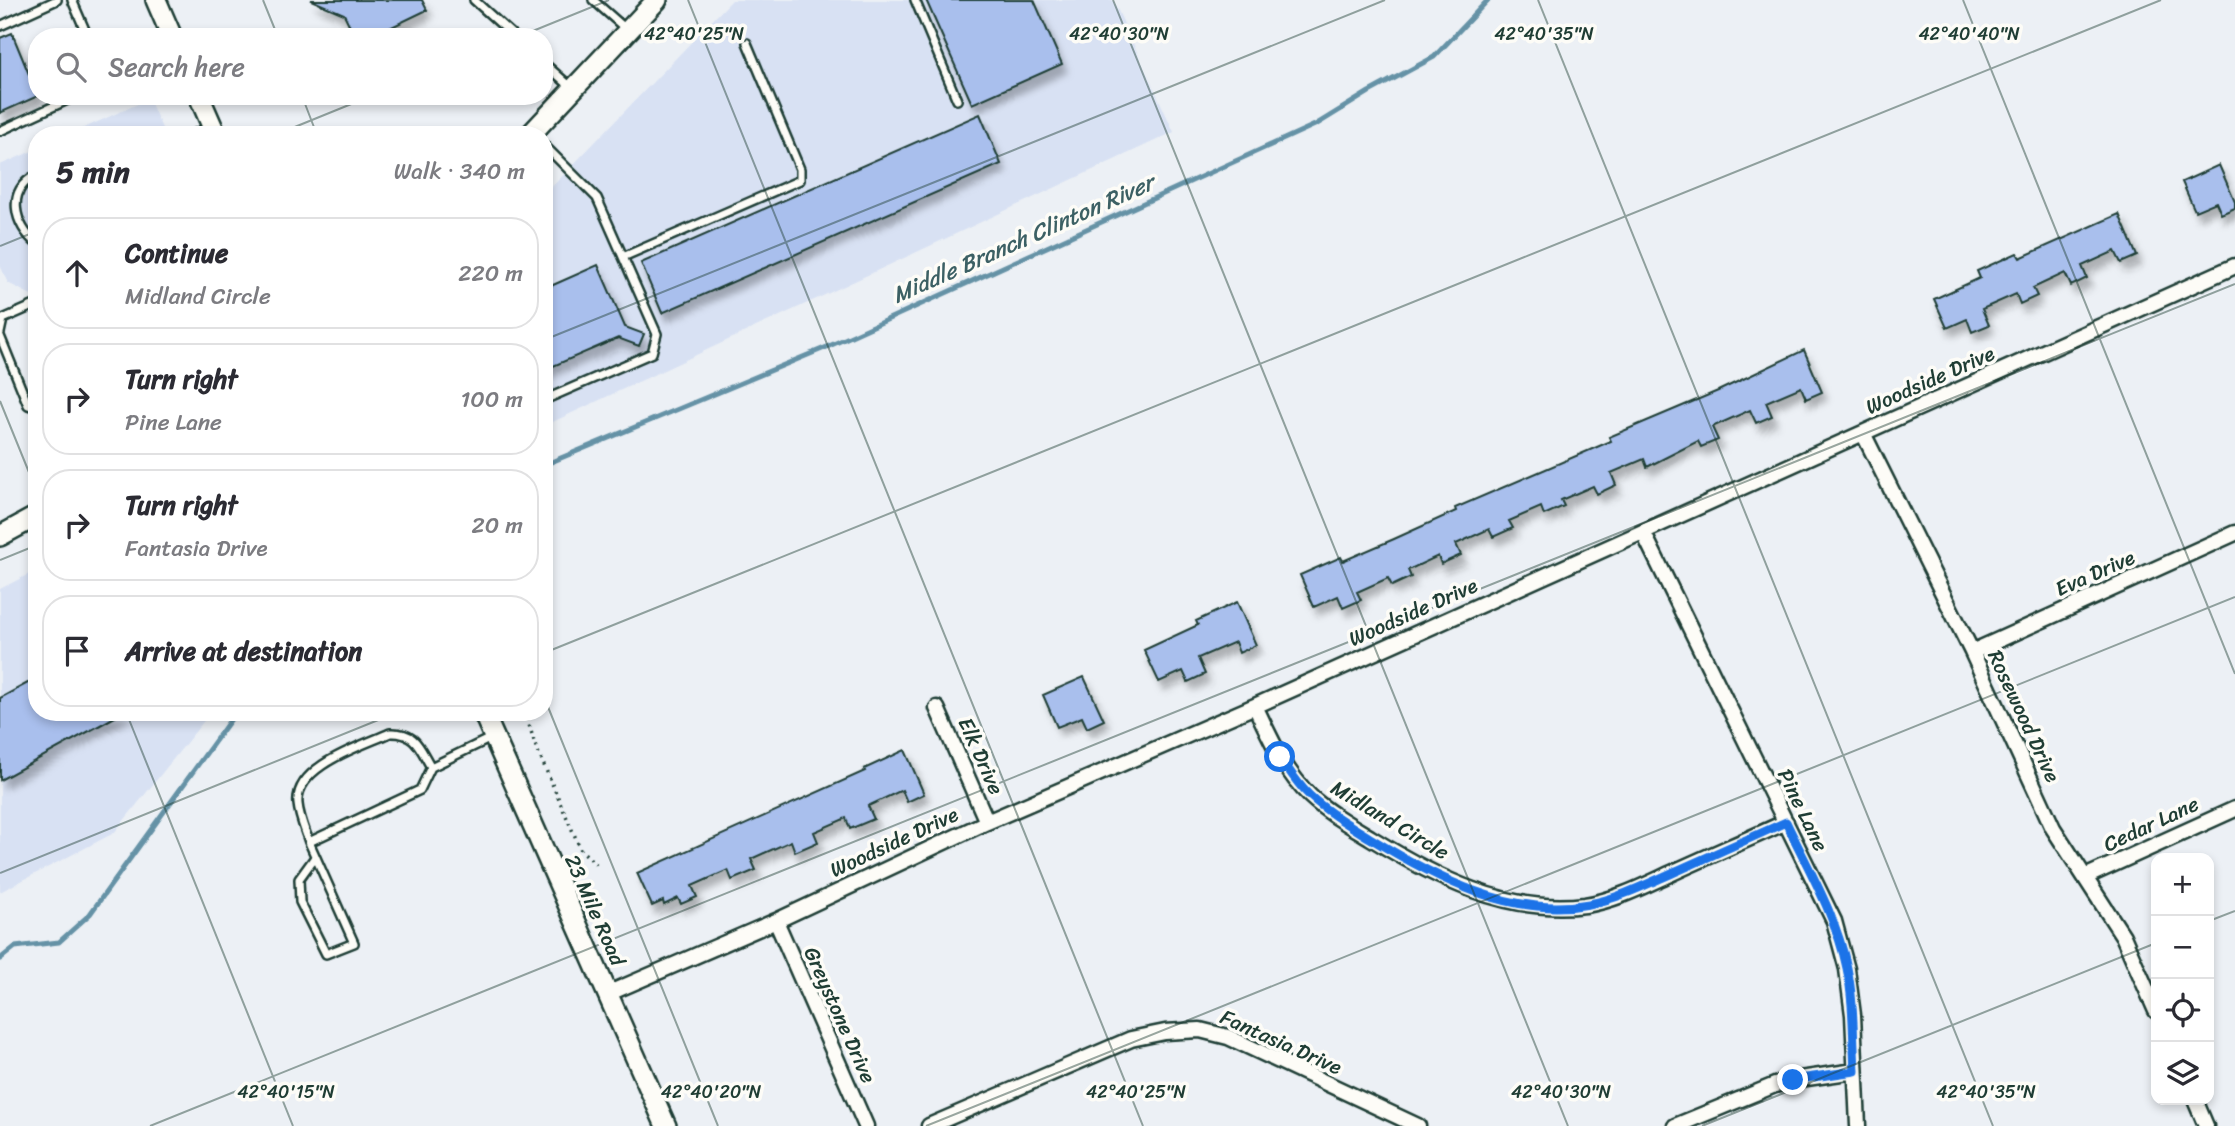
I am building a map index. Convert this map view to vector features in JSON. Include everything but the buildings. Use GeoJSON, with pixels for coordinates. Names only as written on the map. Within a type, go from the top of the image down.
{"type":"FeatureCollection","features":[{"type":"Feature","properties":{"kind":"main road"},"geometry":{"type":"LineString","coordinates":[[156,0],[168,28]]}},
{"type":"Feature","properties":{"kind":"main road"},"geometry":{"type":"LineString","coordinates":[[544,126],[657,0]]}},
{"type":"Feature","properties":{"kind":"main road"},"geometry":{"type":"LineString","coordinates":[[206,105],[213,126]]}},
{"type":"Feature","properties":{"kind":"main road"},"geometry":{"type":"LineString","coordinates":[[0,536],[28,521]]}},
{"type":"Feature","properties":{"kind":"main road","name":"23 Mile Road"},"geometry":{"type":"LineString","coordinates":[[487,721],[666,1126]]}},
{"type":"Feature","properties":{"kind":"street","name":"Woodside Drive"},"geometry":{"type":"LineString","coordinates":[[607,994],[2235,266]]}},
{"type":"Feature","properties":{"kind":"street","name":"Rosewood Drive"},"geometry":{"type":"LineString","coordinates":[[1863,433],[1972,652],[2053,828],[2123,936],[2151,1000]]}},
{"type":"Feature","properties":{"kind":"street","name":"Pine Lane"},"geometry":{"type":"LineString","coordinates":[[1643,532],[1834,921],[1847,969],[1853,1016],[1858,1126]]}},
{"type":"Feature","properties":{"kind":"street","name":"Eva Drive"},"geometry":{"type":"LineString","coordinates":[[1972,652],[2235,533]]}},
{"type":"Feature","properties":{"kind":"street","name":"Midland Circle"},"geometry":{"type":"LineString","coordinates":[[1255,706],[1280,757],[1294,778],[1329,812],[1405,859],[1440,876],[1510,901],[1552,907],[1607,900],[1786,822]]}},
{"type":"Feature","properties":{"kind":"street","name":"Elk Drive"},"geometry":{"type":"LineString","coordinates":[[937,708],[987,822]]}},
{"type":"Feature","properties":{"kind":"street","name":"Cedar Lane"},"geometry":{"type":"LineString","coordinates":[[2085,877],[2235,809]]}},
{"type":"Feature","properties":{"kind":"street","name":"Greystone Drive"},"geometry":{"type":"LineString","coordinates":[[776,920],[866,1126]]}},
{"type":"Feature","properties":{"kind":"street","name":"Fantasia Drive"},"geometry":{"type":"LineString","coordinates":[[929,1126],[1132,1039],[1165,1032],[1200,1030],[1228,1037],[1418,1126]]}},
{"type":"Feature","properties":{"kind":"street"},"geometry":{"type":"LineString","coordinates":[[1675,1126],[1775,1085],[1855,1071]]}},
{"type":"Feature","properties":{"kind":"lane"},"geometry":{"type":"LineString","coordinates":[[0,26],[58,0]]}},
{"type":"Feature","properties":{"kind":"lane"},"geometry":{"type":"LineString","coordinates":[[72,0],[84,28]]}},
{"type":"Feature","properties":{"kind":"lane"},"geometry":{"type":"LineString","coordinates":[[474,0],[505,28]]}},
{"type":"Feature","properties":{"kind":"lane"},"geometry":{"type":"LineString","coordinates":[[593,0],[628,30]]}},
{"type":"Feature","properties":{"kind":"lane"},"geometry":{"type":"LineString","coordinates":[[915,0],[957,100]]}},
{"type":"Feature","properties":{"kind":"lane"},"geometry":{"type":"LineString","coordinates":[[623,257],[800,180],[800,169],[747,43]]}},
{"type":"Feature","properties":{"kind":"lane"},"geometry":{"type":"LineString","coordinates":[[553,71],[574,90]]}},
{"type":"Feature","properties":{"kind":"lane"},"geometry":{"type":"LineString","coordinates":[[0,131],[56,105]]}},
{"type":"Feature","properties":{"kind":"lane"},"geometry":{"type":"LineString","coordinates":[[553,155],[597,198],[657,334],[652,353],[553,396]]}},
{"type":"Feature","properties":{"kind":"lane"},"geometry":{"type":"LineString","coordinates":[[28,179],[20,187],[16,197],[20,222],[28,235]]}},
{"type":"Feature","properties":{"kind":"lane"},"geometry":{"type":"LineString","coordinates":[[28,308],[3,319],[0,334],[28,403]]}},
{"type":"Feature","properties":{"kind":"lane"},"geometry":{"type":"LineString","coordinates":[[316,857],[299,879],[300,902],[326,954],[354,943],[316,857],[309,842],[297,802],[307,777],[318,767],[390,733],[410,735],[431,767]]}},
{"type":"Feature","properties":{"kind":"lane"},"geometry":{"type":"LineString","coordinates":[[309,842],[420,790],[431,767],[494,737]]}},
{"type":"Feature","properties":{"kind":"path"},"geometry":{"type":"LineString","coordinates":[[528,721],[536,747],[581,850],[598,866]]}},
{"type":"Feature","properties":{"kind":"shaded area"},"geometry":{"type":"Polygon","coordinates":[[[732,0],[1113,0],[1174,132],[553,422],[553,186],[732,0]]]}},
{"type":"Feature","properties":{"kind":"shaded area"},"geometry":{"type":"Polygon","coordinates":[[[136,105],[152,105],[161,126],[88,126],[136,105]]]}},
{"type":"Feature","properties":{"kind":"shaded area"},"geometry":{"type":"Polygon","coordinates":[[[28,153],[28,293],[8,283],[0,265],[0,165],[28,153]]]}},
{"type":"Feature","properties":{"kind":"shaded area"},"geometry":{"type":"Polygon","coordinates":[[[28,575],[28,721],[204,721],[114,833],[0,892],[0,589],[28,575]]]}},
{"type":"Feature","properties":{"kind":"waterway","name":"Middle Branch Clinton River"},"geometry":{"type":"LineString","coordinates":[[553,461],[827,347],[1317,124],[1434,57],[1488,0]]}},
{"type":"Feature","properties":{"kind":"waterway","name":"Middle Branch Clinton River"},"geometry":{"type":"LineString","coordinates":[[0,959],[15,947],[59,942],[90,914],[229,721]]}},
{"type":"Feature","properties":{"kind":"route"},"geometry":{"type":"LineString","coordinates":[[1280,757],[1309,795],[1329,812],[1405,859],[1488,895],[1529,905],[1585,905],[1619,897],[1786,822],[1834,921],[1847,969],[1853,1016],[1855,1071],[1793,1080]]}}]}
